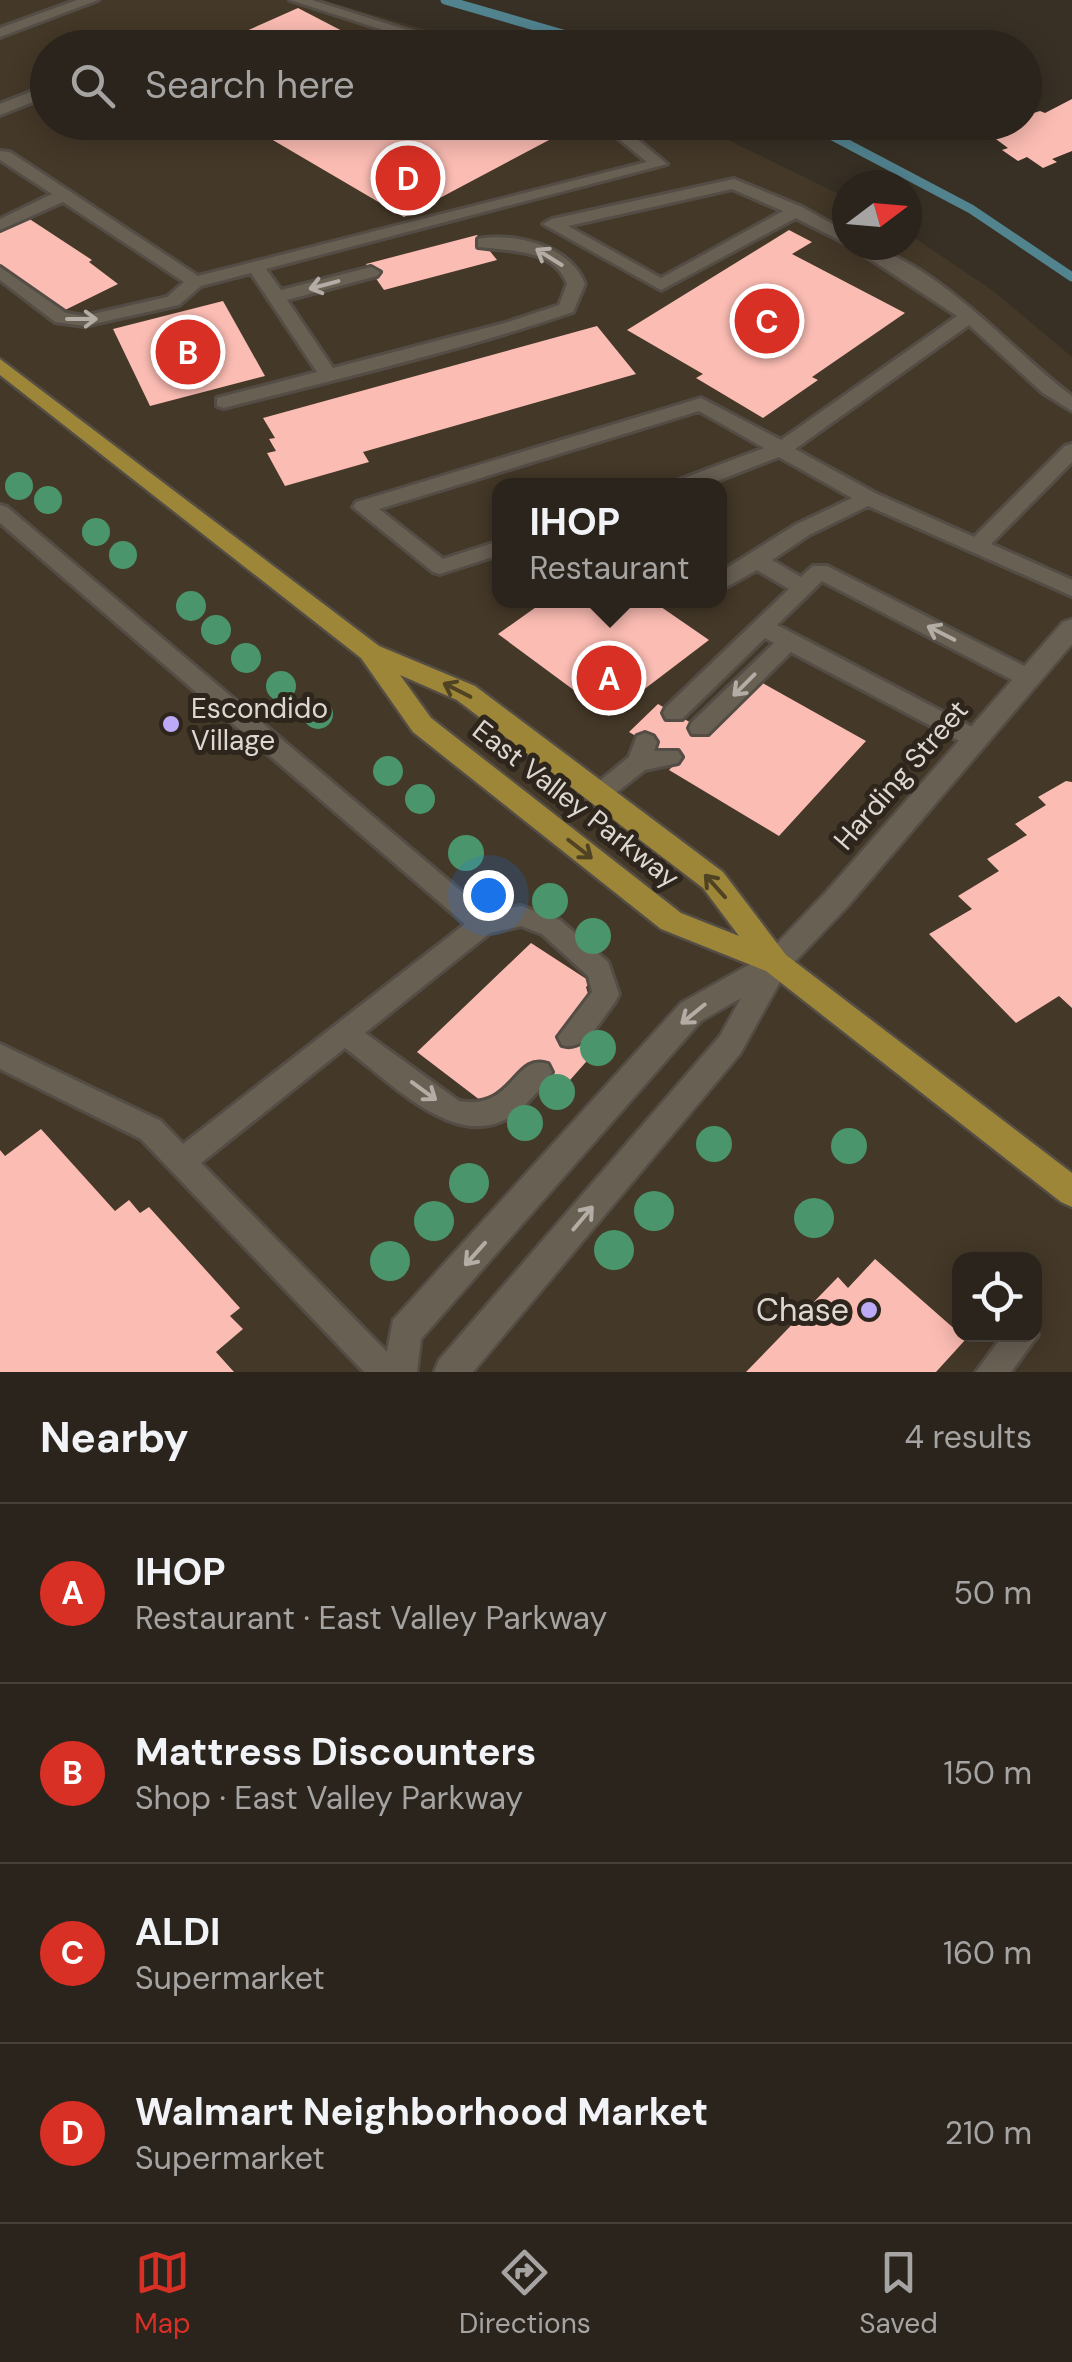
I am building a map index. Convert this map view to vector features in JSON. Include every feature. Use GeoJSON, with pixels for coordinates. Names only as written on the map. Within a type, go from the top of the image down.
{"type":"FeatureCollection","features":[{"type":"Feature","properties":{"kind":"main road","name":"East Valley Parkway"},"geometry":{"type":"LineString","coordinates":[[0,366],[370,652],[466,693],[713,880],[776,963],[1072,1192]]}},
{"type":"Feature","properties":{"kind":"main road","name":"East Valley Parkway"},"geometry":{"type":"LineString","coordinates":[[370,652],[422,725],[671,921],[776,963]]}},
{"type":"Feature","properties":{"kind":"street","name":"Harding Street"},"geometry":{"type":"LineString","coordinates":[[776,963],[837,899],[1072,628]]}},
{"type":"Feature","properties":{"kind":"street"},"geometry":{"type":"LineString","coordinates":[[400,1372],[405,1332],[692,1012],[776,963]]}},
{"type":"Feature","properties":{"kind":"street"},"geometry":{"type":"LineString","coordinates":[[451,1372],[730,1046],[776,963]]}},
{"type":"Feature","properties":{"kind":"lane"},"geometry":{"type":"LineString","coordinates":[[0,33],[91,0]]}},
{"type":"Feature","properties":{"kind":"lane"},"geometry":{"type":"LineString","coordinates":[[297,0],[397,30]]}},
{"type":"Feature","properties":{"kind":"lane"},"geometry":{"type":"LineString","coordinates":[[3,105],[30,96]]}},
{"type":"Feature","properties":{"kind":"lane"},"geometry":{"type":"LineString","coordinates":[[0,272],[61,318],[84,321],[173,300],[195,282],[660,164],[629,140]]}},
{"type":"Feature","properties":{"kind":"lane"},"geometry":{"type":"LineString","coordinates":[[4,155],[195,282]]}},
{"type":"Feature","properties":{"kind":"lane"},"geometry":{"type":"LineString","coordinates":[[796,211],[662,285],[552,224],[734,184],[796,211],[832,231]]}},
{"type":"Feature","properties":{"kind":"lane"},"geometry":{"type":"LineString","coordinates":[[0,224],[64,195]]}},
{"type":"Feature","properties":{"kind":"lane"},"geometry":{"type":"LineString","coordinates":[[224,402],[469,338],[566,308],[576,284],[572,272],[522,242],[511,239],[484,243]]}},
{"type":"Feature","properties":{"kind":"lane"},"geometry":{"type":"LineString","coordinates":[[886,260],[917,277],[968,317],[1041,385],[1072,405]]}},
{"type":"Feature","properties":{"kind":"lane"},"geometry":{"type":"LineString","coordinates":[[256,267],[329,376]]}},
{"type":"Feature","properties":{"kind":"lane"},"geometry":{"type":"LineString","coordinates":[[276,297],[372,272]]}},
{"type":"Feature","properties":{"kind":"lane"},"geometry":{"type":"LineString","coordinates":[[704,478],[783,448],[968,317]]}},
{"type":"Feature","properties":{"kind":"lane"},"geometry":{"type":"LineString","coordinates":[[492,550],[440,567],[364,508],[701,404],[868,498],[1072,589]]}},
{"type":"Feature","properties":{"kind":"lane"},"geometry":{"type":"LineString","coordinates":[[976,547],[1072,450]]}},
{"type":"Feature","properties":{"kind":"lane"},"geometry":{"type":"LineString","coordinates":[[727,579],[802,530],[868,498]]}},
{"type":"Feature","properties":{"kind":"lane"},"geometry":{"type":"LineString","coordinates":[[0,512],[483,924]]}},
{"type":"Feature","properties":{"kind":"lane"},"geometry":{"type":"LineString","coordinates":[[757,560],[803,588]]}},
{"type":"Feature","properties":{"kind":"lane"},"geometry":{"type":"LineString","coordinates":[[674,714],[820,572],[1028,678]]}},
{"type":"Feature","properties":{"kind":"lane"},"geometry":{"type":"LineString","coordinates":[[762,628],[975,739]]}},
{"type":"Feature","properties":{"kind":"lane"},"geometry":{"type":"LineString","coordinates":[[700,728],[788,641]]}},
{"type":"Feature","properties":{"kind":"lane"},"geometry":{"type":"LineString","coordinates":[[599,794],[642,752],[670,757]]}},
{"type":"Feature","properties":{"kind":"lane"},"geometry":{"type":"LineString","coordinates":[[182,1162],[483,924],[521,916],[536,920],[550,927],[599,970],[606,994],[571,1037]]}},
{"type":"Feature","properties":{"kind":"lane"},"geometry":{"type":"LineString","coordinates":[[345,1033],[453,1112],[474,1117],[489,1117],[502,1110],[538,1072]]}},
{"type":"Feature","properties":{"kind":"lane"},"geometry":{"type":"LineString","coordinates":[[0,1056],[151,1130],[385,1372]]}},
{"type":"Feature","properties":{"kind":"lane"},"geometry":{"type":"LineString","coordinates":[[990,1372],[1017,1342]]}},
{"type":"Feature","properties":{"kind":"shaded area"},"geometry":{"type":"Polygon","coordinates":[[[0,0],[322,0],[427,30],[30,30],[30,140],[728,140],[832,191],[832,260],[922,260],[922,243],[992,290],[1072,357],[1072,1372],[0,1372],[0,0]]]}},
{"type":"Feature","properties":{"kind":"building"},"geometry":{"type":"Polygon","coordinates":[[[298,8],[340,30],[248,30],[298,8]]]}},
{"type":"Feature","properties":{"kind":"building"},"geometry":{"type":"Polygon","coordinates":[[[1072,99],[1072,151],[1052,159],[1057,162],[1043,168],[1027,157],[1018,161],[1002,150],[1008,148],[997,140],[1042,140],[1042,112],[1072,99]]]}},
{"type":"Feature","properties":{"kind":"building"},"geometry":{"type":"Polygon","coordinates":[[[273,140],[549,140],[404,217],[273,140]]]}},
{"type":"Feature","properties":{"kind":"building"},"geometry":{"type":"Polygon","coordinates":[[[28,218],[92,260],[89,262],[118,284],[61,312],[0,266],[0,230],[28,218]]]}},
{"type":"Feature","properties":{"kind":"building"},"geometry":{"type":"Polygon","coordinates":[[[789,230],[812,242],[792,254],[905,313],[812,377],[818,380],[763,418],[696,378],[703,374],[627,330],[789,230]]]}},
{"type":"Feature","properties":{"kind":"building"},"geometry":{"type":"Polygon","coordinates":[[[477,235],[497,260],[384,290],[366,264],[477,235]]]}},
{"type":"Feature","properties":{"kind":"building"},"geometry":{"type":"Polygon","coordinates":[[[223,301],[265,376],[150,406],[113,329],[223,301]]]}},
{"type":"Feature","properties":{"kind":"building"},"geometry":{"type":"Polygon","coordinates":[[[597,326],[636,374],[363,452],[369,462],[285,486],[267,453],[276,451],[269,439],[275,438],[263,418],[597,326]]]}},
{"type":"Feature","properties":{"kind":"building"},"geometry":{"type":"Polygon","coordinates":[[[535,608],[663,608],[709,640],[609,716],[498,634],[535,608]]]}},
{"type":"Feature","properties":{"kind":"building"},"geometry":{"type":"Polygon","coordinates":[[[759,681],[866,741],[779,836],[669,770],[678,761],[629,732],[658,704],[707,732],[759,681]]]}},
{"type":"Feature","properties":{"kind":"building"},"geometry":{"type":"Polygon","coordinates":[[[1066,781],[1072,782],[1072,1008],[1059,996],[1016,1023],[929,934],[972,909],[958,896],[999,871],[987,859],[1027,835],[1015,824],[1046,805],[1038,797],[1066,781]]]}},
{"type":"Feature","properties":{"kind":"building"},"geometry":{"type":"Polygon","coordinates":[[[531,943],[591,982],[586,987],[591,1004],[565,1033],[593,1054],[563,1088],[534,1069],[493,1110],[417,1052],[531,943]]]}},
{"type":"Feature","properties":{"kind":"building"},"geometry":{"type":"Polygon","coordinates":[[[41,1129],[115,1211],[129,1200],[140,1213],[149,1207],[240,1308],[230,1316],[243,1329],[216,1352],[234,1372],[0,1372],[0,1150],[5,1156],[41,1129]]]}},
{"type":"Feature","properties":{"kind":"building","name":"Chase"},"geometry":{"type":"Polygon","coordinates":[[[875,1259],[952,1327],[952,1342],[963,1342],[936,1372],[746,1372],[838,1277],[848,1288],[875,1259]]]}},
{"type":"Feature","properties":{"kind":"waterway"},"geometry":{"type":"LineString","coordinates":[[445,0],[549,30]]}},
{"type":"Feature","properties":{"kind":"waterway"},"geometry":{"type":"LineString","coordinates":[[840,140],[971,209],[1072,277]]}},
{"type":"Feature","properties":{"kind":"place","name":"Walmart Neighborhood Market"},"geometry":{"type":"Point","coordinates":[408,178]}},
{"type":"Feature","properties":{"kind":"place","name":"ALDI"},"geometry":{"type":"Point","coordinates":[767,321]}},
{"type":"Feature","properties":{"kind":"place","name":"Mattress Discounters"},"geometry":{"type":"Point","coordinates":[188,352]}},
{"type":"Feature","properties":{"kind":"place","name":"IHOP"},"geometry":{"type":"Point","coordinates":[609,678]}},
{"type":"Feature","properties":{"kind":"place","name":"Escondido Village"},"geometry":{"type":"Point","coordinates":[171,724]}},
{"type":"Feature","properties":{"kind":"place","name":"Chase"},"geometry":{"type":"Point","coordinates":[869,1310]}}]}
